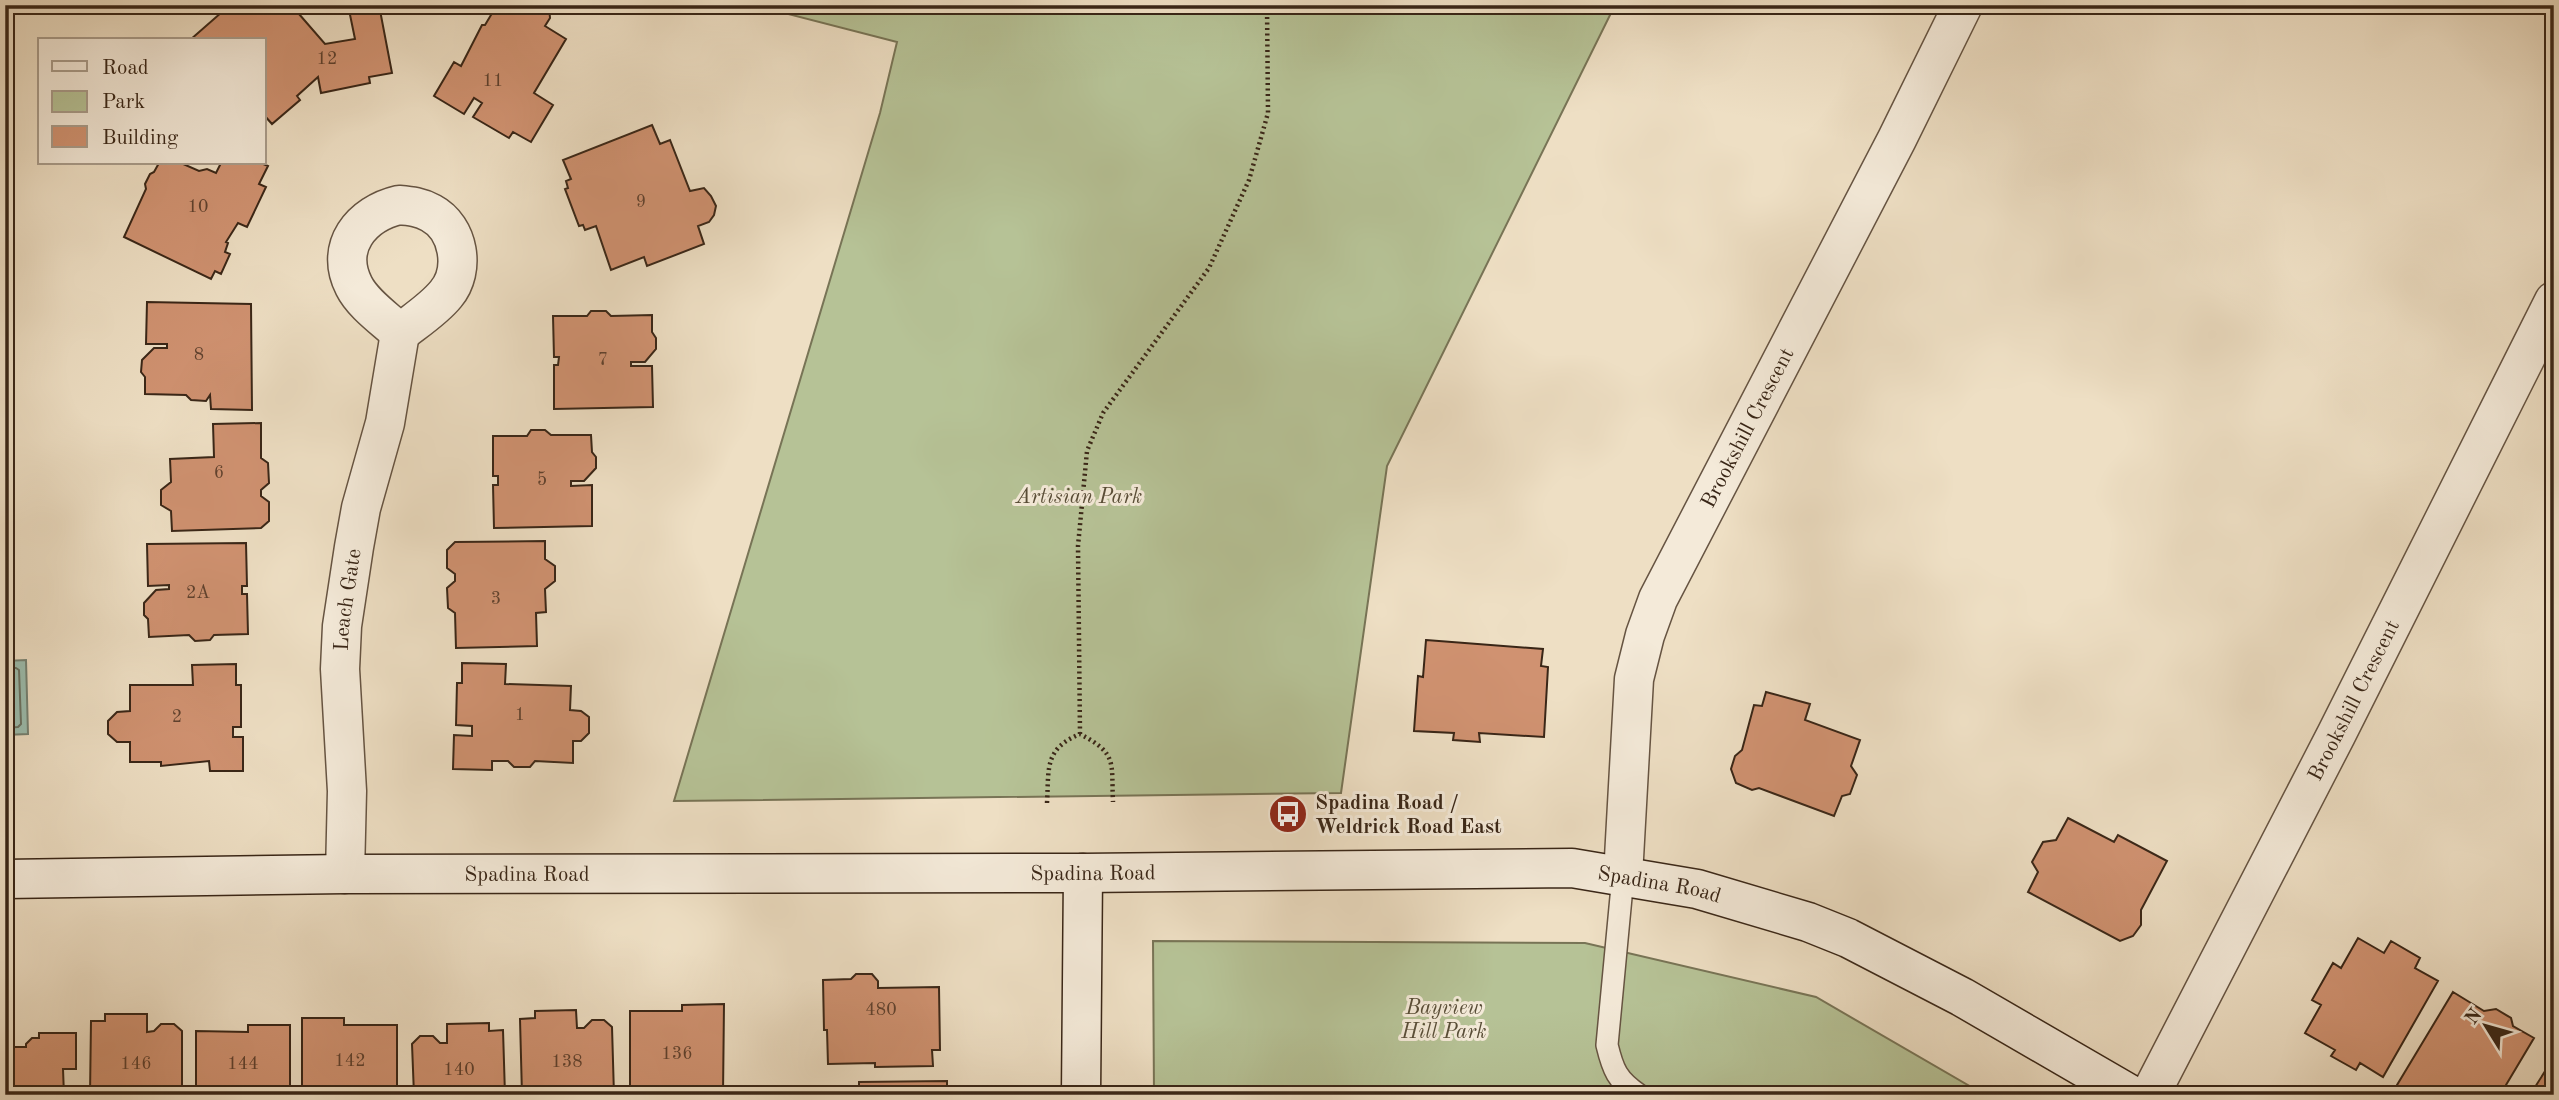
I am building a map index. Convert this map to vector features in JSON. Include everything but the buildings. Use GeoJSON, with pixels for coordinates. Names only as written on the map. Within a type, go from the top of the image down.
{"type":"FeatureCollection","features":[{"type":"Feature","properties":{"kind":"street","name":"Brookshill Crescent"},"geometry":{"type":"LineString","coordinates":[[1623,876],[1634,679],[1645,635],[1658,599],[1897,139],[1963,5]]}},
{"type":"Feature","properties":{"kind":"street","name":"Brookshill Crescent"},"geometry":{"type":"LineString","coordinates":[[2150,1095],[2336,735],[2554,301]]}},
{"type":"Feature","properties":{"kind":"street","name":"Leach Gate"},"geometry":{"type":"LineString","coordinates":[[345,874],[346,791],[340,669],[342,626],[361,508],[385,423],[400,333]]}},
{"type":"Feature","properties":{"kind":"street","name":"Spadina Road"},"geometry":{"type":"LineString","coordinates":[[5,878],[1572,868],[1697,889],[1808,922],[1848,938],[1962,997],[2131,1095]]}},
{"type":"Feature","properties":{"kind":"street"},"geometry":{"type":"LineString","coordinates":[[1081,1095],[1083,873]]}},
{"type":"Feature","properties":{"kind":"lane"},"geometry":{"type":"LineString","coordinates":[[1623,876],[1607,1045],[1612,1068],[1624,1085],[1639,1095]]}},
{"type":"Feature","properties":{"kind":"path"},"geometry":{"type":"LineString","coordinates":[[1080,734],[1078,546],[1087,451],[1103,413],[1209,268],[1249,180],[1268,113],[1267,5]]}},
{"type":"Feature","properties":{"kind":"path"},"geometry":{"type":"LineString","coordinates":[[1047,803],[1050,761],[1062,741],[1080,734],[1101,745],[1111,761],[1113,802]]}},
{"type":"Feature","properties":{"kind":"green space","name":"Artisian Park"},"geometry":{"type":"Polygon","coordinates":[[[753,5],[1615,5],[1387,466],[1341,793],[674,801],[880,113],[897,42],[753,5]]]}},
{"type":"Feature","properties":{"kind":"green space","name":"Bayview Hill Park"},"geometry":{"type":"Polygon","coordinates":[[[1153,941],[1585,943],[1816,997],[1985,1095],[1154,1095],[1153,941]]]}},
{"type":"Feature","properties":{"kind":"water"},"geometry":{"type":"Polygon","coordinates":[[[26,660],[28,734],[5,735],[5,661],[26,660]]]}},
{"type":"Feature","properties":{"kind":"place","name":"Spadina Road / Weldrick Road East"},"geometry":{"type":"Point","coordinates":[1288,814]}}]}
